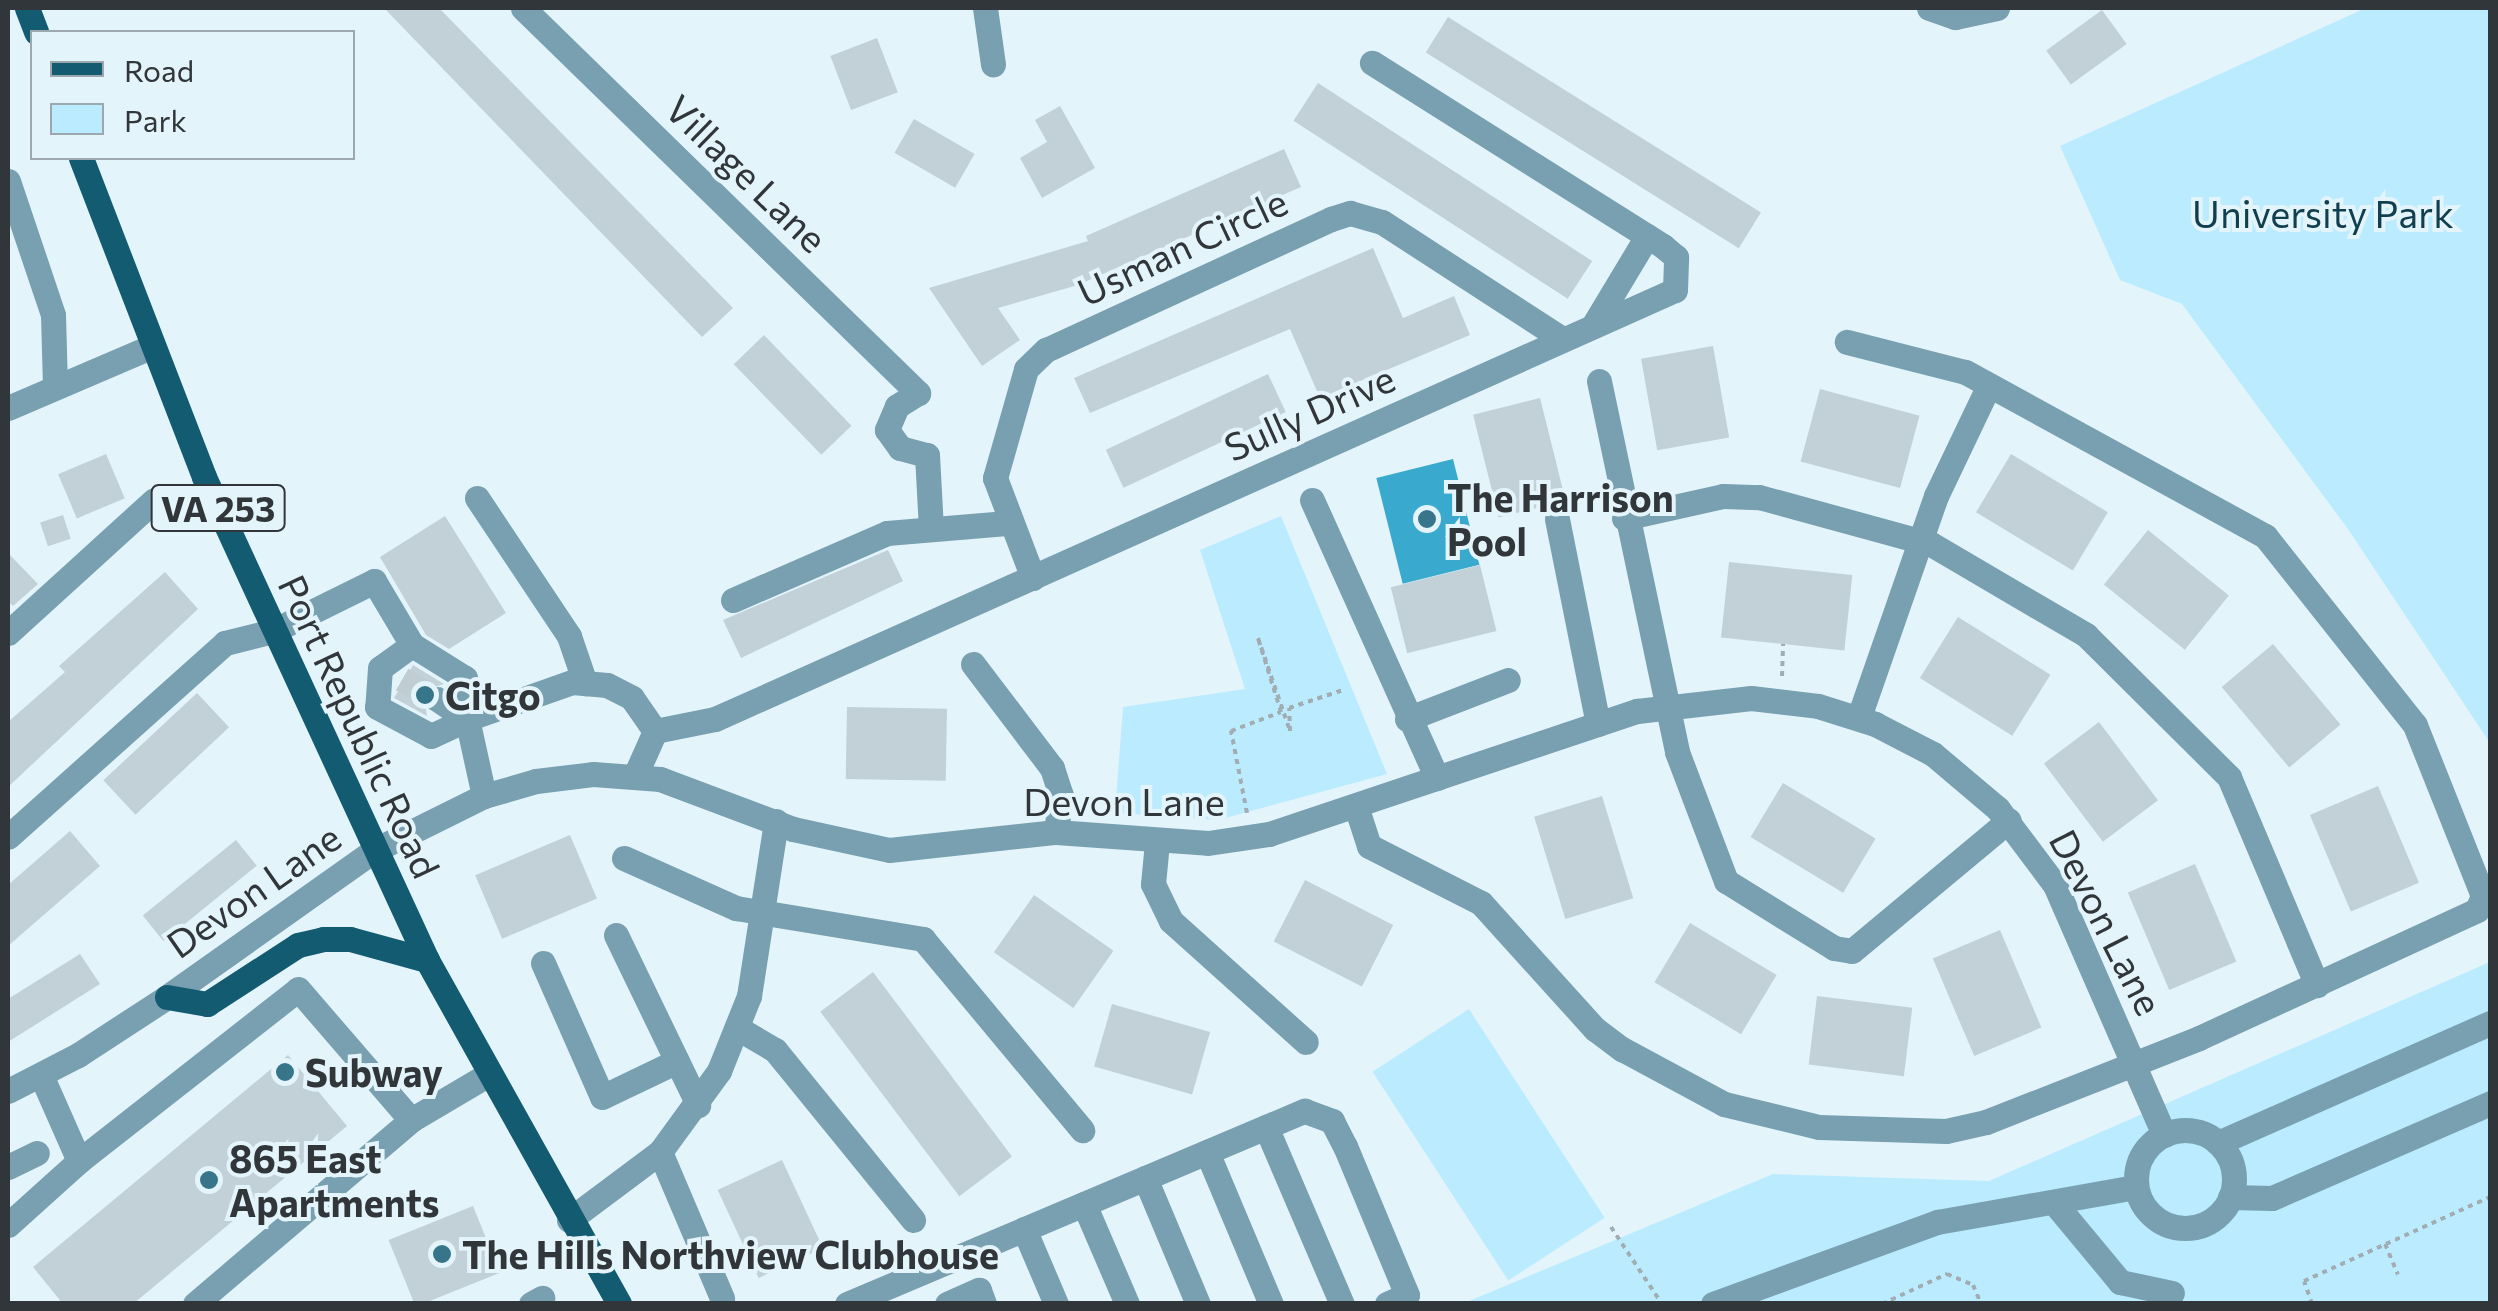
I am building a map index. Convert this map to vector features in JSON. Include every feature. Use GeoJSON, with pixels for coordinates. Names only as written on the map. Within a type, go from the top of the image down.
{"type":"FeatureCollection","features":[{"type":"Feature","properties":{"kind":"main road","name":"Port Republic Road"},"geometry":{"type":"LineString","coordinates":[[83,160],[150,346],[273,631],[427,960],[614,1302]]}},
{"type":"Feature","properties":{"kind":"main road"},"geometry":{"type":"LineString","coordinates":[[167,997],[207,1004],[298,945],[323,938],[350,939],[427,960]]}},
{"type":"Feature","properties":{"kind":"street","name":"Village Lane"},"geometry":{"type":"LineString","coordinates":[[522,8],[918,393],[897,406],[887,430],[900,448],[927,455],[931,529]]}},
{"type":"Feature","properties":{"kind":"street"},"geometry":{"type":"LineString","coordinates":[[985,8],[993,64]]}},
{"type":"Feature","properties":{"kind":"street"},"geometry":{"type":"LineString","coordinates":[[1929,8],[1972,17],[1998,8]]}},
{"type":"Feature","properties":{"kind":"street","name":"Sully Drive"},"geometry":{"type":"LineString","coordinates":[[655,730],[715,719],[1676,290],[1676,257],[1372,63]]}},
{"type":"Feature","properties":{"kind":"street"},"geometry":{"type":"LineString","coordinates":[[8,181],[53,315],[55,387]]}},
{"type":"Feature","properties":{"kind":"street","name":"Usman Circle"},"geometry":{"type":"LineString","coordinates":[[1033,578],[1007,523],[995,478],[1014,396],[1036,360],[1331,219],[1350,213],[1382,222],[1562,339]]}},
{"type":"Feature","properties":{"kind":"street"},"geometry":{"type":"LineString","coordinates":[[1593,326],[1647,236]]}},
{"type":"Feature","properties":{"kind":"street"},"geometry":{"type":"LineString","coordinates":[[1356,806],[1369,846],[1480,903],[1596,1029],[1664,1076],[1734,1108],[1819,1127],[1946,1131],[1986,1122],[2317,985],[2437,932],[2481,904],[2415,726],[2265,536],[1948,366],[1847,342]]}},
{"type":"Feature","properties":{"kind":"street"},"geometry":{"type":"LineString","coordinates":[[8,408],[150,346]]}},
{"type":"Feature","properties":{"kind":"street"},"geometry":{"type":"LineString","coordinates":[[1598,382],[1666,705],[1722,877],[1834,948],[1864,946],[2008,820]]}},
{"type":"Feature","properties":{"kind":"street"},"geometry":{"type":"LineString","coordinates":[[1859,717],[1919,541],[1988,387]]}},
{"type":"Feature","properties":{"kind":"street"},"geometry":{"type":"LineString","coordinates":[[1624,518],[1749,496],[1919,541],[1969,564],[2102,646],[2225,772],[2317,985]]}},
{"type":"Feature","properties":{"kind":"street"},"geometry":{"type":"LineString","coordinates":[[477,498],[568,636],[585,683]]}},
{"type":"Feature","properties":{"kind":"street"},"geometry":{"type":"LineString","coordinates":[[8,633],[154,500]]}},
{"type":"Feature","properties":{"kind":"street"},"geometry":{"type":"LineString","coordinates":[[1312,500],[1437,778]]}},
{"type":"Feature","properties":{"kind":"street"},"geometry":{"type":"LineString","coordinates":[[1557,519],[1598,724]]}},
{"type":"Feature","properties":{"kind":"street"},"geometry":{"type":"LineString","coordinates":[[734,600],[888,533],[1007,523]]}},
{"type":"Feature","properties":{"kind":"street"},"geometry":{"type":"LineString","coordinates":[[8,837],[199,659],[234,638],[273,631],[374,582],[412,645],[466,678],[467,719],[484,796]]}},
{"type":"Feature","properties":{"kind":"street"},"geometry":{"type":"LineString","coordinates":[[412,645],[391,674],[377,707],[431,736],[467,719],[585,683],[632,698],[655,730],[635,776]]}},
{"type":"Feature","properties":{"kind":"street"},"geometry":{"type":"LineString","coordinates":[[974,664],[1052,768],[1061,795],[1056,832]]}},
{"type":"Feature","properties":{"kind":"street"},"geometry":{"type":"LineString","coordinates":[[1407,718],[1508,680]]}},
{"type":"Feature","properties":{"kind":"street"},"geometry":{"type":"LineString","coordinates":[[436,699],[467,719]]}},
{"type":"Feature","properties":{"kind":"street","name":"Devon Lane"},"geometry":{"type":"LineString","coordinates":[[8,1091],[41,1075],[167,997],[375,850],[484,796],[569,776],[635,776],[709,792],[831,841],[890,850],[1056,832],[1157,842],[1252,838],[1666,705],[1781,700],[1859,717],[1944,762],[2008,820],[2055,885],[2164,1135]]}},
{"type":"Feature","properties":{"kind":"street"},"geometry":{"type":"LineString","coordinates":[[569,1220],[660,1152],[698,1105],[739,1029],[763,914],[776,822]]}},
{"type":"Feature","properties":{"kind":"street"},"geometry":{"type":"LineString","coordinates":[[1157,842],[1152,880],[1171,921],[1306,1042]]}},
{"type":"Feature","properties":{"kind":"street"},"geometry":{"type":"LineString","coordinates":[[624,858],[705,899],[763,914],[923,939],[1082,1130]]}},
{"type":"Feature","properties":{"kind":"street"},"geometry":{"type":"LineString","coordinates":[[616,935],[698,1105]]}},
{"type":"Feature","properties":{"kind":"street"},"geometry":{"type":"LineString","coordinates":[[543,964],[602,1097],[677,1061]]}},
{"type":"Feature","properties":{"kind":"street"},"geometry":{"type":"LineString","coordinates":[[8,1226],[79,1161],[298,989],[411,1120]]}},
{"type":"Feature","properties":{"kind":"street"},"geometry":{"type":"LineString","coordinates":[[2218,1143],[2490,1023]]}},
{"type":"Feature","properties":{"kind":"street"},"geometry":{"type":"LineString","coordinates":[[739,1029],[775,1050],[913,1220]]}},
{"type":"Feature","properties":{"kind":"street"},"geometry":{"type":"LineString","coordinates":[[41,1075],[79,1161]]}},
{"type":"Feature","properties":{"kind":"street"},"geometry":{"type":"LineString","coordinates":[[195,1304],[411,1120],[487,1075]]}},
{"type":"Feature","properties":{"kind":"street"},"geometry":{"type":"LineString","coordinates":[[2230,1197],[2272,1198],[2490,1103]]}},
{"type":"Feature","properties":{"kind":"street"},"geometry":{"type":"LineString","coordinates":[[847,1304],[1305,1111],[1332,1122],[1407,1295],[1388,1304]]}},
{"type":"Feature","properties":{"kind":"street"},"geometry":{"type":"LineString","coordinates":[[1266,1127],[1342,1304]]}},
{"type":"Feature","properties":{"kind":"street"},"geometry":{"type":"LineString","coordinates":[[2187,1130],[2218,1143],[2231,1164],[2230,1197],[2210,1220],[2184,1228],[2158,1220],[2136,1187],[2139,1162],[2164,1135],[2187,1130]]}},
{"type":"Feature","properties":{"kind":"street"},"geometry":{"type":"LineString","coordinates":[[8,1167],[37,1152]]}},
{"type":"Feature","properties":{"kind":"street"},"geometry":{"type":"LineString","coordinates":[[660,1152],[722,1298]]}},
{"type":"Feature","properties":{"kind":"street"},"geometry":{"type":"LineString","coordinates":[[1207,1152],[1272,1304]]}},
{"type":"Feature","properties":{"kind":"street"},"geometry":{"type":"LineString","coordinates":[[1145,1178],[1198,1304]]}},
{"type":"Feature","properties":{"kind":"street"},"geometry":{"type":"LineString","coordinates":[[1714,1304],[1937,1222],[2057,1206],[2136,1187]]}},
{"type":"Feature","properties":{"kind":"street"},"geometry":{"type":"LineString","coordinates":[[1084,1204],[1127,1304]]}},
{"type":"Feature","properties":{"kind":"street"},"geometry":{"type":"LineString","coordinates":[[2057,1206],[2120,1282],[2172,1289]]}},
{"type":"Feature","properties":{"kind":"street"},"geometry":{"type":"LineString","coordinates":[[1024,1229],[1056,1304]]}},
{"type":"Feature","properties":{"kind":"street"},"geometry":{"type":"LineString","coordinates":[[947,1304],[981,1297],[966,1254]]}},
{"type":"Feature","properties":{"kind":"path"},"geometry":{"type":"LineString","coordinates":[[1252,838],[1231,730],[1281,712],[1258,638],[1290,731],[1290,708],[1343,690]]}},
{"type":"Feature","properties":{"kind":"path"},"geometry":{"type":"LineString","coordinates":[[1781,700],[1782,644]]}},
{"type":"Feature","properties":{"kind":"path"},"geometry":{"type":"LineString","coordinates":[[2312,1304],[2304,1280],[2490,1197]]}},
{"type":"Feature","properties":{"kind":"path"},"geometry":{"type":"LineString","coordinates":[[1611,1227],[1662,1304]]}},
{"type":"Feature","properties":{"kind":"path"},"geometry":{"type":"LineString","coordinates":[[2384,1244],[2398,1274]]}},
{"type":"Feature","properties":{"kind":"path"},"geometry":{"type":"LineString","coordinates":[[1882,1304],[1947,1274],[1974,1285],[1981,1304]]}},
{"type":"Feature","properties":{"kind":"green space","name":"University Park"},"geometry":{"type":"Polygon","coordinates":[[[2366,8],[2490,8],[2490,743],[2348,529],[2182,304],[2120,280],[2060,146],[2366,8]]]}},
{"type":"Feature","properties":{"kind":"green space"},"geometry":{"type":"Polygon","coordinates":[[[1281,516],[1387,774],[1218,820],[1115,813],[1123,707],[1245,689],[1200,550],[1281,516]]]}},
{"type":"Feature","properties":{"kind":"green space"},"geometry":{"type":"Polygon","coordinates":[[[2490,962],[2490,1303],[1462,1304],[1773,1174],[1989,1181],[2490,962]]]}},
{"type":"Feature","properties":{"kind":"green space"},"geometry":{"type":"Polygon","coordinates":[[[1469,1009],[1605,1218],[1508,1280],[1373,1072],[1469,1009]]]}},
{"type":"Feature","properties":{"kind":"water","name":"The Harrison Pool"},"geometry":{"type":"Polygon","coordinates":[[[1453,459],[1479,565],[1403,584],[1376,478],[1453,459]]]}},
{"type":"Feature","properties":{"kind":"building"},"geometry":{"type":"Polygon","coordinates":[[[384,8],[439,8],[733,308],[702,337],[384,8]]]}},
{"type":"Feature","properties":{"kind":"building"},"geometry":{"type":"Polygon","coordinates":[[[2102,10],[2127,44],[2071,85],[2046,51],[2102,10]]]}},
{"type":"Feature","properties":{"kind":"building"},"geometry":{"type":"Polygon","coordinates":[[[1448,17],[1761,213],[1739,248],[1426,53],[1448,17]]]}},
{"type":"Feature","properties":{"kind":"building"},"geometry":{"type":"Polygon","coordinates":[[[877,38],[898,92],[851,110],[830,56],[877,38]]]}},
{"type":"Feature","properties":{"kind":"building"},"geometry":{"type":"Polygon","coordinates":[[[1318,83],[1592,261],[1568,299],[1293,121],[1318,83]]]}},
{"type":"Feature","properties":{"kind":"building"},"geometry":{"type":"Polygon","coordinates":[[[1060,106],[1095,168],[1042,198],[1020,158],[1047,142],[1035,120],[1060,106]]]}},
{"type":"Feature","properties":{"kind":"building"},"geometry":{"type":"Polygon","coordinates":[[[914,119],[975,154],[955,188],[894,153],[914,119]]]}},
{"type":"Feature","properties":{"kind":"building"},"geometry":{"type":"Polygon","coordinates":[[[1284,149],[1301,187],[1078,285],[998,308],[1020,340],[982,366],[929,288],[1088,241],[1086,236],[1284,149]]]}},
{"type":"Feature","properties":{"kind":"building"},"geometry":{"type":"Polygon","coordinates":[[[1373,248],[1403,318],[1454,296],[1470,335],[1320,398],[1290,329],[1090,413],[1074,378],[1373,248]]]}},
{"type":"Feature","properties":{"kind":"building"},"geometry":{"type":"Polygon","coordinates":[[[764,335],[852,426],[821,455],[734,364],[764,335]]]}},
{"type":"Feature","properties":{"kind":"building"},"geometry":{"type":"Polygon","coordinates":[[[1713,346],[1729,438],[1657,450],[1641,359],[1713,346]]]}},
{"type":"Feature","properties":{"kind":"building"},"geometry":{"type":"Polygon","coordinates":[[[1268,374],[1286,412],[1124,488],[1106,450],[1268,374]]]}},
{"type":"Feature","properties":{"kind":"building"},"geometry":{"type":"Polygon","coordinates":[[[1820,389],[1919,416],[1900,488],[1801,461],[1820,389]]]}},
{"type":"Feature","properties":{"kind":"building"},"geometry":{"type":"Polygon","coordinates":[[[1540,398],[1566,501],[1499,518],[1473,415],[1540,398]]]}},
{"type":"Feature","properties":{"kind":"building"},"geometry":{"type":"Polygon","coordinates":[[[106,454],[125,498],[77,519],[58,474],[106,454]]]}},
{"type":"Feature","properties":{"kind":"building"},"geometry":{"type":"Polygon","coordinates":[[[2011,454],[2108,512],[2073,570],[1976,512],[2011,454]]]}},
{"type":"Feature","properties":{"kind":"building"},"geometry":{"type":"Polygon","coordinates":[[[63,515],[71,539],[48,546],[40,522],[63,515]]]}},
{"type":"Feature","properties":{"kind":"building"},"geometry":{"type":"Polygon","coordinates":[[[445,516],[506,613],[449,649],[426,635],[380,557],[445,516]]]}},
{"type":"Feature","properties":{"kind":"building"},"geometry":{"type":"Polygon","coordinates":[[[2148,530],[2229,595],[2185,650],[2104,584],[2148,530]]]}},
{"type":"Feature","properties":{"kind":"building"},"geometry":{"type":"Polygon","coordinates":[[[888,550],[903,581],[741,658],[723,620],[888,550]]]}},
{"type":"Feature","properties":{"kind":"building"},"geometry":{"type":"Polygon","coordinates":[[[8,553],[38,584],[13,606],[8,601],[8,553]]]}},
{"type":"Feature","properties":{"kind":"building"},"geometry":{"type":"Polygon","coordinates":[[[1729,562],[1852,575],[1844,651],[1721,638],[1729,562]]]}},
{"type":"Feature","properties":{"kind":"building"},"geometry":{"type":"Polygon","coordinates":[[[1480,565],[1496,631],[1407,653],[1391,587],[1480,565]]]}},
{"type":"Feature","properties":{"kind":"building"},"geometry":{"type":"Polygon","coordinates":[[[165,572],[198,609],[8,787],[8,722],[65,672],[59,666],[165,572]]]}},
{"type":"Feature","properties":{"kind":"building"},"geometry":{"type":"Polygon","coordinates":[[[1958,617],[2050,675],[2012,736],[1920,678],[1958,617]]]}},
{"type":"Feature","properties":{"kind":"building"},"geometry":{"type":"Polygon","coordinates":[[[2273,644],[2340,724],[2289,768],[2222,687],[2273,644]]]}},
{"type":"Feature","properties":{"kind":"building"},"geometry":{"type":"Polygon","coordinates":[[[413,665],[444,684],[423,691],[427,716],[394,698],[413,665]]]}},
{"type":"Feature","properties":{"kind":"building"},"geometry":{"type":"Polygon","coordinates":[[[197,693],[229,727],[135,815],[103,780],[197,693]]]}},
{"type":"Feature","properties":{"kind":"building"},"geometry":{"type":"Polygon","coordinates":[[[847,707],[947,709],[946,781],[846,779],[847,707]]]}},
{"type":"Feature","properties":{"kind":"building"},"geometry":{"type":"Polygon","coordinates":[[[2099,722],[2158,800],[2103,842],[2044,764],[2099,722]]]}},
{"type":"Feature","properties":{"kind":"building"},"geometry":{"type":"Polygon","coordinates":[[[1783,783],[1876,839],[1843,893],[1751,837],[1783,783]]]}},
{"type":"Feature","properties":{"kind":"building"},"geometry":{"type":"Polygon","coordinates":[[[2378,786],[2419,883],[2351,912],[2310,815],[2378,786]]]}},
{"type":"Feature","properties":{"kind":"building"},"geometry":{"type":"Polygon","coordinates":[[[1602,796],[1633,898],[1565,919],[1534,817],[1602,796]]]}},
{"type":"Feature","properties":{"kind":"building"},"geometry":{"type":"Polygon","coordinates":[[[70,831],[100,866],[8,946],[8,885],[70,831]]]}},
{"type":"Feature","properties":{"kind":"building"},"geometry":{"type":"Polygon","coordinates":[[[570,835],[597,899],[502,939],[475,875],[570,835]]]}},
{"type":"Feature","properties":{"kind":"building"},"geometry":{"type":"Polygon","coordinates":[[[236,840],[257,866],[164,941],[143,916],[236,840]]]}},
{"type":"Feature","properties":{"kind":"building"},"geometry":{"type":"Polygon","coordinates":[[[2195,864],[2236,962],[2169,990],[2128,893],[2195,864]]]}},
{"type":"Feature","properties":{"kind":"building"},"geometry":{"type":"Polygon","coordinates":[[[1305,880],[1393,925],[1362,986],[1274,941],[1305,880]]]}},
{"type":"Feature","properties":{"kind":"building"},"geometry":{"type":"Polygon","coordinates":[[[1034,895],[1113,951],[1073,1008],[994,952],[1034,895]]]}},
{"type":"Feature","properties":{"kind":"building"},"geometry":{"type":"Polygon","coordinates":[[[1690,923],[1777,975],[1741,1034],[1654,982],[1690,923]]]}},
{"type":"Feature","properties":{"kind":"building"},"geometry":{"type":"Polygon","coordinates":[[[2000,930],[2041,1028],[1974,1056],[1933,959],[2000,930]]]}},
{"type":"Feature","properties":{"kind":"building"},"geometry":{"type":"Polygon","coordinates":[[[80,954],[100,984],[8,1042],[8,999],[80,954]]]}},
{"type":"Feature","properties":{"kind":"building"},"geometry":{"type":"Polygon","coordinates":[[[873,972],[1012,1156],[959,1196],[820,1012],[873,972]]]}},
{"type":"Feature","properties":{"kind":"building"},"geometry":{"type":"Polygon","coordinates":[[[1817,996],[1912,1008],[1904,1076],[1809,1064],[1817,996]]]}},
{"type":"Feature","properties":{"kind":"building"},"geometry":{"type":"Polygon","coordinates":[[[1112,1004],[1210,1032],[1192,1095],[1094,1066],[1112,1004]]]}},
{"type":"Feature","properties":{"kind":"building","name":"865 East Apartments"},"geometry":{"type":"Polygon","coordinates":[[[288,1055],[347,1126],[133,1304],[63,1304],[33,1267],[288,1055]]]}},
{"type":"Feature","properties":{"kind":"building"},"geometry":{"type":"Polygon","coordinates":[[[782,1160],[823,1248],[759,1278],[718,1190],[782,1160]]]}},
{"type":"Feature","properties":{"kind":"building","name":"The Hills Northview Clubhouse"},"geometry":{"type":"Polygon","coordinates":[[[473,1206],[500,1273],[414,1304],[389,1240],[473,1206]]]}},
{"type":"Feature","properties":{"kind":"tunnel"},"geometry":{"type":"LineString","coordinates":[[402,679],[437,699]]}},
{"type":"Feature","properties":{"kind":"place","name":"The Harrison Pool"},"geometry":{"type":"Point","coordinates":[1427,519]}},
{"type":"Feature","properties":{"kind":"place","name":"Citgo"},"geometry":{"type":"Point","coordinates":[425,695]}},
{"type":"Feature","properties":{"kind":"place","name":"Subway"},"geometry":{"type":"Point","coordinates":[285,1072]}},
{"type":"Feature","properties":{"kind":"place","name":"865 East Apartments"},"geometry":{"type":"Point","coordinates":[209,1180]}},
{"type":"Feature","properties":{"kind":"place","name":"The Hills Northview Clubhouse"},"geometry":{"type":"Point","coordinates":[442,1254]}}]}
